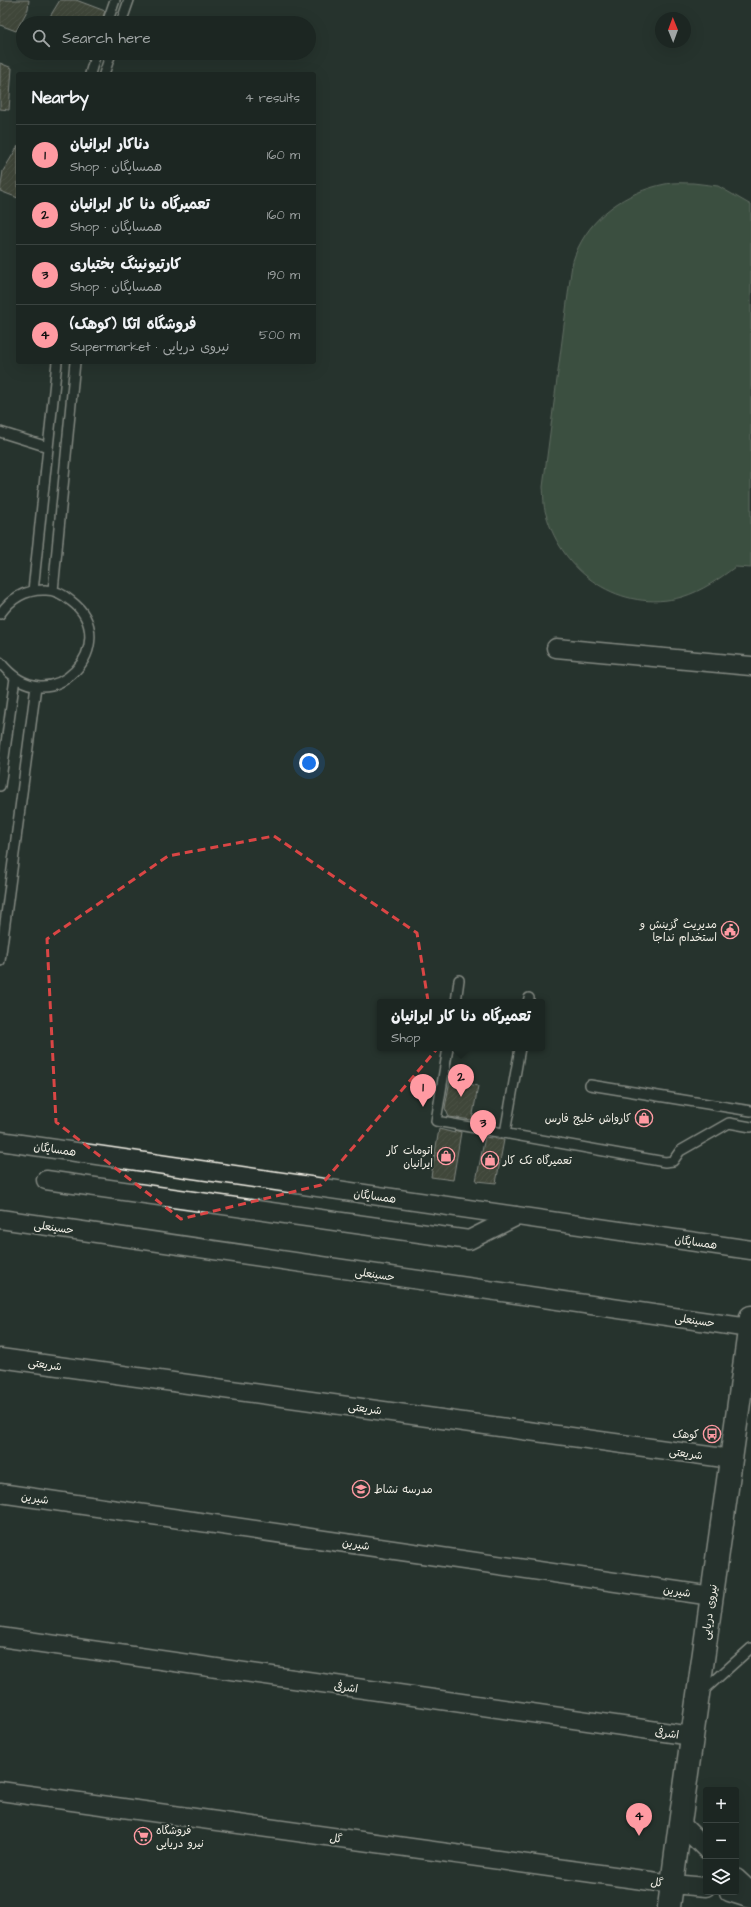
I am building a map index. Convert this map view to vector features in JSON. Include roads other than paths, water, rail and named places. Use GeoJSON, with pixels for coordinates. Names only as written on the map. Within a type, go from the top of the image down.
{"type":"FeatureCollection","features":[{"type":"Feature","properties":{"kind":"main road","name":"نیروی دریایی"},"geometry":{"type":"LineString","coordinates":[[669,1907],[750,1323]]}},
{"type":"Feature","properties":{"kind":"street"},"geometry":{"type":"LineString","coordinates":[[556,648],[751,666]]}},
{"type":"Feature","properties":{"kind":"street","name":"همسایگان"},"geometry":{"type":"LineString","coordinates":[[0,1141],[751,1250]]}},
{"type":"Feature","properties":{"kind":"street"},"geometry":{"type":"LineString","coordinates":[[46,1180],[469,1240],[517,1216]]}},
{"type":"Feature","properties":{"kind":"street","name":"حسینعلی"},"geometry":{"type":"LineString","coordinates":[[0,1219],[750,1323]]}},
{"type":"Feature","properties":{"kind":"street","name":"شریعتی"},"geometry":{"type":"LineString","coordinates":[[0,1358],[731,1459]]}},
{"type":"Feature","properties":{"kind":"street","name":"شیرین"},"geometry":{"type":"LineString","coordinates":[[0,1493],[712,1596]]}},
{"type":"Feature","properties":{"kind":"street","name":"اشرفی"},"geometry":{"type":"LineString","coordinates":[[0,1637],[692,1736]]}},
{"type":"Feature","properties":{"kind":"street","name":"گل"},"geometry":{"type":"LineString","coordinates":[[0,1791],[672,1884],[703,1887]]}},
{"type":"Feature","properties":{"kind":"street"},"geometry":{"type":"LineString","coordinates":[[680,1823],[703,1846]]}},
{"type":"Feature","properties":{"kind":"street"},"geometry":{"type":"LineString","coordinates":[[739,1881],[751,1892]]}},
{"type":"Feature","properties":{"kind":"street"},"geometry":{"type":"LineString","coordinates":[[738,1895],[751,1899]]}},
{"type":"Feature","properties":{"kind":"lane"},"geometry":{"type":"LineString","coordinates":[[109,16],[115,0]]}},
{"type":"Feature","properties":{"kind":"lane"},"geometry":{"type":"LineString","coordinates":[[123,16],[129,0]]}},
{"type":"Feature","properties":{"kind":"lane"},"geometry":{"type":"LineString","coordinates":[[90,72],[94,60]]}},
{"type":"Feature","properties":{"kind":"lane"},"geometry":{"type":"LineString","coordinates":[[105,72],[109,60]]}},
{"type":"Feature","properties":{"kind":"lane"},"geometry":{"type":"LineString","coordinates":[[33,590],[57,364]]}},
{"type":"Feature","properties":{"kind":"lane"},"geometry":{"type":"LineString","coordinates":[[53,591],[75,364]]}},
{"type":"Feature","properties":{"kind":"lane"},"geometry":{"type":"LineString","coordinates":[[0,432],[48,447]]}},
{"type":"Feature","properties":{"kind":"lane"},"geometry":{"type":"LineString","coordinates":[[0,614],[6,605],[18,596],[33,590],[53,591],[64,595],[77,605],[86,619],[90,636],[88,652],[80,667],[68,678],[52,685],[36,686],[21,682],[8,673],[0,662]]}},
{"type":"Feature","properties":{"kind":"lane"},"geometry":{"type":"LineString","coordinates":[[0,786],[16,678]]}},
{"type":"Feature","properties":{"kind":"lane"},"geometry":{"type":"LineString","coordinates":[[0,961],[36,686]]}},
{"type":"Feature","properties":{"kind":"lane"},"geometry":{"type":"LineString","coordinates":[[456,999],[459,980]]}},
{"type":"Feature","properties":{"kind":"lane"},"geometry":{"type":"LineString","coordinates":[[448,1051],[436,1121],[665,1162],[673,1161],[680,1151],[729,1123],[751,1127]]}},
{"type":"Feature","properties":{"kind":"lane"},"geometry":{"type":"LineString","coordinates":[[505,1134],[519,1051]]}},
{"type":"Feature","properties":{"kind":"lane"},"geometry":{"type":"LineString","coordinates":[[590,1086],[751,1111]]}},
{"type":"Feature","properties":{"kind":"lane"},"geometry":{"type":"LineString","coordinates":[[698,1696],[751,1648]]}},
{"type":"Feature","properties":{"kind":"place","name":"مدیریت گزینش و استخدام نداجا"},"geometry":{"type":"Point","coordinates":[730,930]}},
{"type":"Feature","properties":{"kind":"place","name":"تعمیرگاه دنا کار ایرانیان"},"geometry":{"type":"Point","coordinates":[461,1097]}},
{"type":"Feature","properties":{"kind":"place","name":"دناکار ایرانیان"},"geometry":{"type":"Point","coordinates":[423,1107]}},
{"type":"Feature","properties":{"kind":"place","name":"کارواش خلیج فارس"},"geometry":{"type":"Point","coordinates":[644,1118]}},
{"type":"Feature","properties":{"kind":"place","name":"کارتیونینگ بختیاری"},"geometry":{"type":"Point","coordinates":[483,1143]}},
{"type":"Feature","properties":{"kind":"place","name":"اتومات کار ایرانیان"},"geometry":{"type":"Point","coordinates":[446,1156]}},
{"type":"Feature","properties":{"kind":"place","name":"تعمیرگاه تک کار"},"geometry":{"type":"Point","coordinates":[490,1160]}},
{"type":"Feature","properties":{"kind":"place","name":"کوهک"},"geometry":{"type":"Point","coordinates":[712,1434]}},
{"type":"Feature","properties":{"kind":"place","name":"مدرسه نشاط"},"geometry":{"type":"Point","coordinates":[361,1489]}},
{"type":"Feature","properties":{"kind":"place","name":"فروشگاه نیرو دریایی"},"geometry":{"type":"Point","coordinates":[143,1836]}},
{"type":"Feature","properties":{"kind":"place","name":"فروشگاه اتکا (کوهک)"},"geometry":{"type":"Point","coordinates":[639,1836]}}]}
